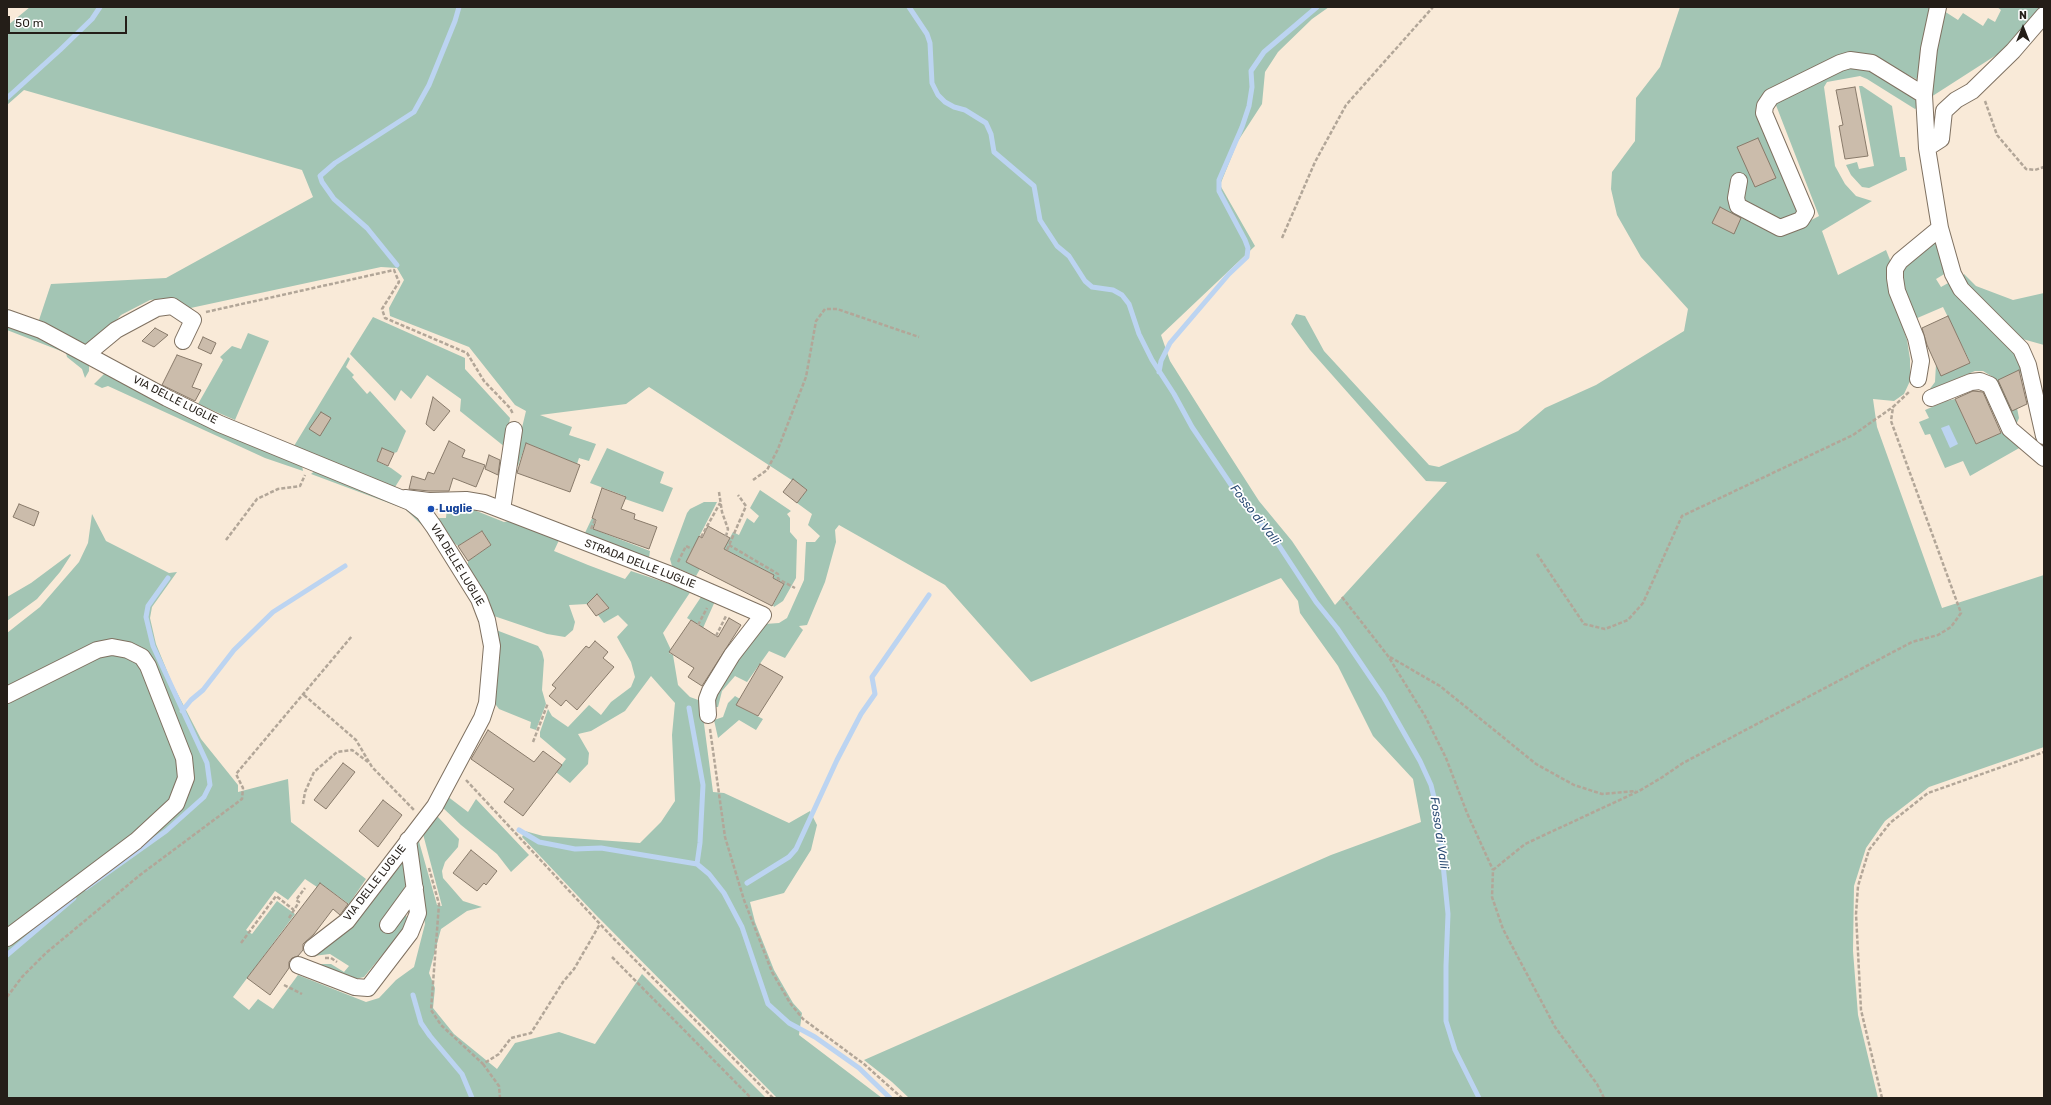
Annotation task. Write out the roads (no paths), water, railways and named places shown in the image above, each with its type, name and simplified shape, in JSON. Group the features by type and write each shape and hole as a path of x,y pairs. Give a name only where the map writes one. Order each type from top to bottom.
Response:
{"street":[{"path":"1938,7 1930,49 1924,95 1927,148 1940,228 1953,274 1961,289 2021,349 2028,365 2044,436"},
{"path":"1927,148 1941,139 1944,111 1956,100 1972,91 2013,51 2044,15"},
{"path":"1739,181 1736,198 1738,206 1780,228 1801,220 1806,212 1764,113 1765,106 1771,98 1840,63 1850,60 1862,60 1872,63 1924,95"},
{"path":"1918,379 1921,361 1916,338 1897,291 1895,269 1900,261 1940,228"},
{"path":"87,354 116,330 157,308 172,306 193,320 183,341"},
{"name":"VIA DELLE LUGLIE","path":"7,318 42,330 183,406 311,462 402,497 419,509 434,527 479,599 487,620 492,646 487,703 482,718 435,806 424,821 347,921 312,948"},
{"path":"1931,398 1971,382 1980,381 1990,385 2010,430 2044,458"},
{"path":"502,510 514,430"},
{"name":"STRADA DELLE LUGLIE","path":"402,497 429,501 466,500 502,510 671,575 763,615 732,655 710,691 707,699 708,715"},
{"path":"7,695 97,650 112,647 128,650 142,657 148,666 184,758 186,778 176,804 136,841 7,938"},
{"path":"298,965 355,987 368,988 410,933 418,913 408,840"},
{"path":"388,925 414,888"}],"water":[{"path":"1949,425 1958,444 1950,448 1941,428"}],"waterway":[{"path":"7,98 92,19 100,7"},
{"path":"397,265 367,228 334,199 322,182 320,176 335,163 414,112 429,85 455,21 459,7"},
{"name":"Fosso di Valli","path":"909,7 927,34 930,43 932,83 938,95 945,102 954,107 965,110 986,123 991,134 994,152 1034,186 1040,220 1057,246 1069,256 1085,281 1092,287 1113,290 1122,295 1129,304 1139,334 1152,360 1174,394 1192,427 1244,504 1276,541 1316,602 1337,628 1383,696 1420,761 1431,785 1438,814 1448,914 1446,1021 1455,1050 1479,1098"},
{"path":"1159,372 1161,361 1170,343 1229,274 1247,257 1248,248 1219,191 1219,180 1242,127 1249,106 1252,87 1251,71 1264,52 1317,7"},
{"path":"182,711 191,700 203,690 234,650 273,612 345,566"},
{"path":"86,888 166,831 204,797 210,785 207,763 153,646 146,617 148,606 168,578"},
{"path":"747,883 789,857 796,849 837,760 861,714 875,694 872,677 929,595"},
{"path":"689,708 703,785 700,843 697,864 709,874 724,893 742,927 768,1004 789,1023 815,1037 859,1068 890,1098"},
{"path":"519,830 539,842 575,849 601,848 697,864"},
{"path":"7,955 74,898"},
{"path":"413,995 421,1023 462,1074 472,1098"}],"place":[{"name":"Luglie","path":"431,509"}]}
